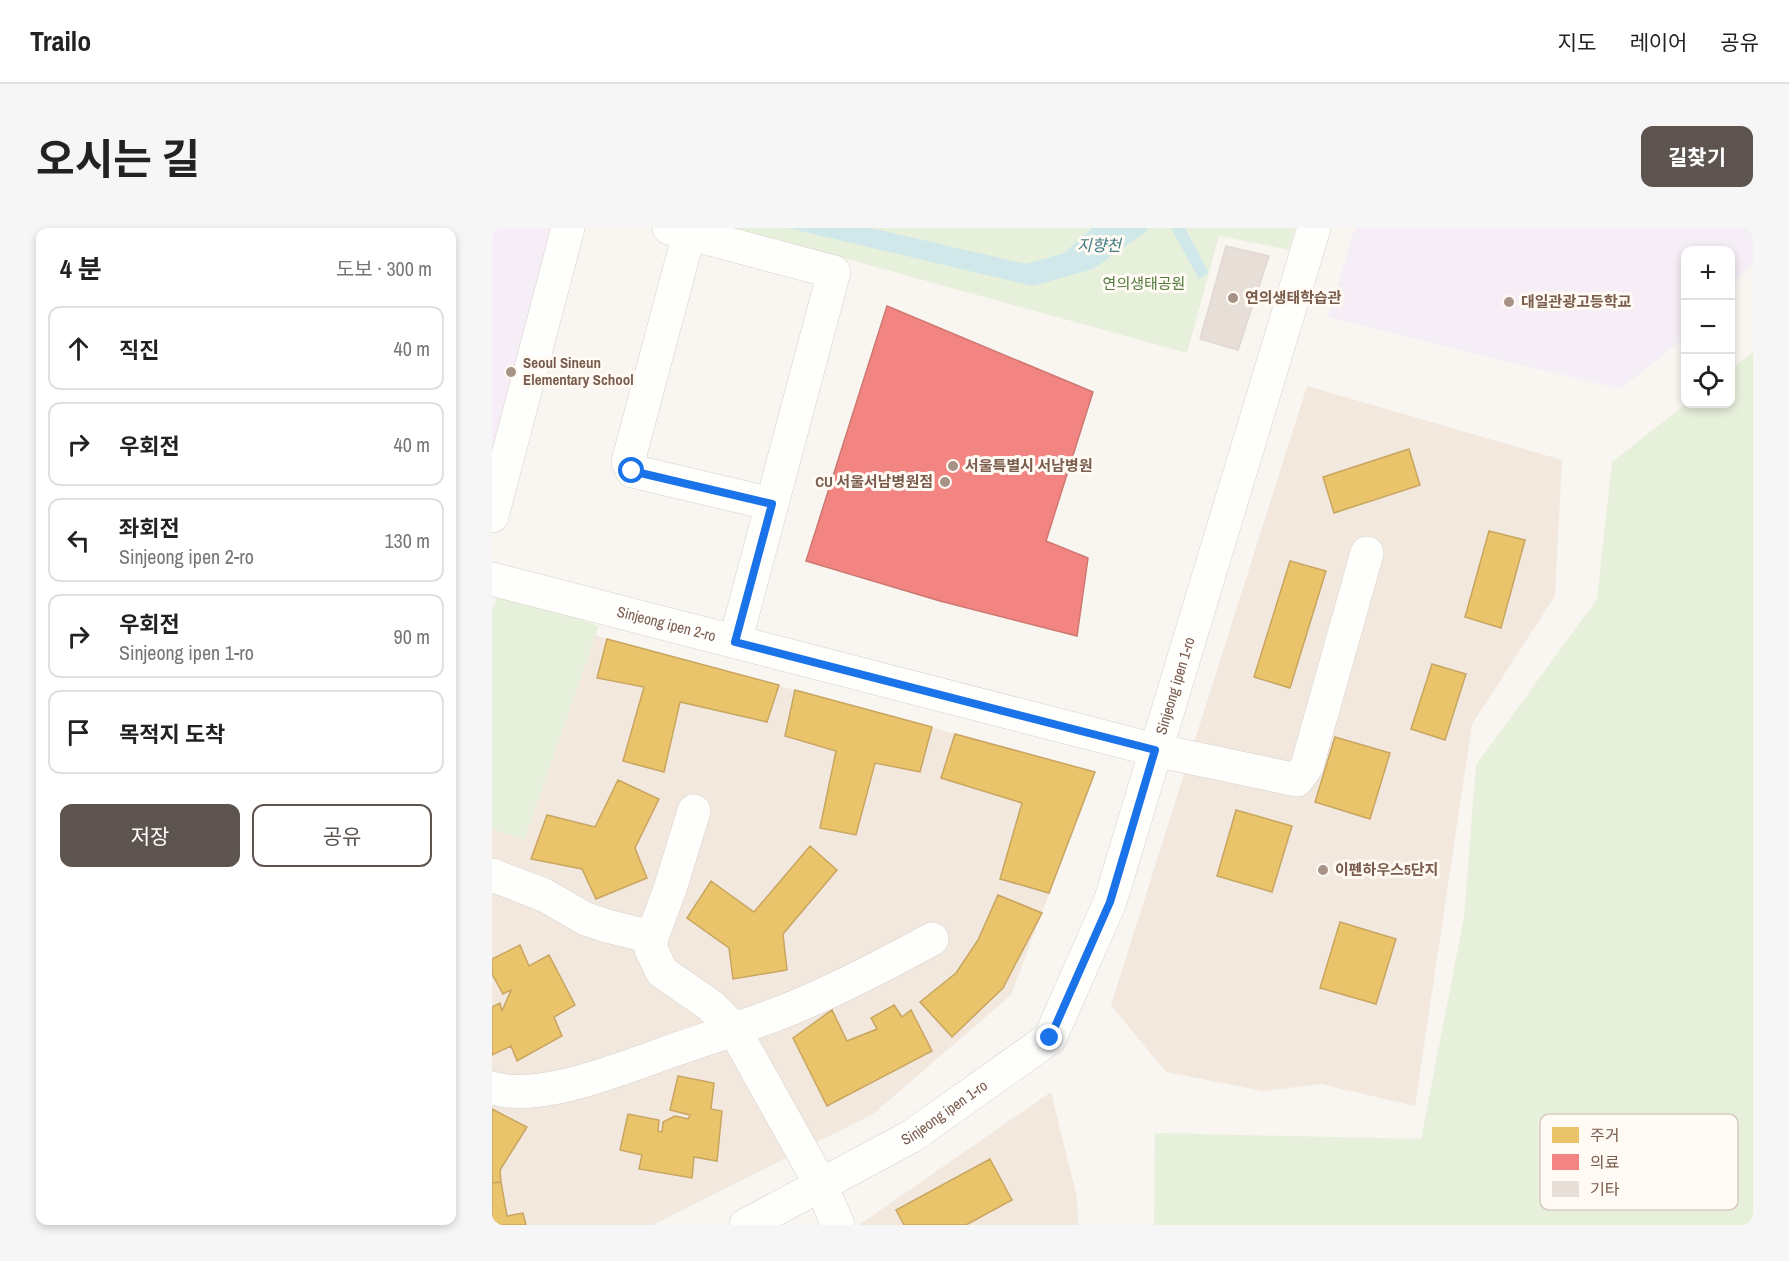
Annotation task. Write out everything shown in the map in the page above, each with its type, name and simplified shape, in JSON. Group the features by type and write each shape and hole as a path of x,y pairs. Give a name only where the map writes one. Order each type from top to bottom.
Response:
{"street":[{"path":"492,516 568,228"},
{"name":"Sinjeong ipen 1-ro","path":"746,1225 912,1136 1050,1038 1110,902 1314,228"},
{"path":"735,642 772,504 834,272 679,231 628,462 632,471 772,504"},
{"name":"Sinjeong ipen 2-ro","path":"492,579 1155,750 1297,780 1307,766 1367,553"},
{"path":"694,811 670,889 652,937 651,949 662,972 710,1005 734,1029 821,1185 838,1225"},
{"path":"492,875 544,895 586,919 652,937"},
{"path":"492,1088 501,1091 527,1092 590,1080 782,1012 876,970 932,939"}],"shaded area":[{"name":"Seoul Sineun Elementary School","path":"492,228 568,228 492,516"},
{"name":"대일관광고등학교","path":"1355,228 1753,228 1753,263 1735,283 1735,246 1681,246 1681,340 1620,389 1328,317"},
{"path":"1307,386 1562,460 1555,596 1472,724 1415,1106 1321,1084 1263,1091 1166,1072 1111,1005"},
{"path":"492,607 1095,772 1011,995 873,1114 653,1225 492,1225"},
{"path":"1051,1092 1077,1197 1078,1225 859,1225"}],"green space":[{"name":"연의생태공원","path":"735,228 1295,228 1289,250 1219,236 1187,353"},
{"path":"1753,352 1753,1225 1154,1225 1155,1133 1421,1139 1464,917 1476,765 1597,599 1612,462 1681,408 1735,408 1735,366"},
{"path":"499,591 599,626 524,840 492,829 492,610"}],"water":[{"name":"지향천","path":"788,228 871,228 1026,264 1064,253 1092,228 1148,228 1147,231 1093,269 1033,286"},
{"path":"1171,228 1185,228 1209,273 1199,279"}],"building: 주거":[{"path":"1409,449 1420,485 1334,513 1323,477"},
{"path":"1489,531 1525,540 1501,628 1465,617"},
{"path":"1290,561 1326,571 1290,688 1254,677"},
{"path":"607,639 779,685 767,722 680,702 664,772 623,761 644,687 597,678"},
{"path":"1432,664 1466,674 1445,740 1411,729"},
{"path":"795,690 932,727 920,772 875,763 856,835 820,828 836,751 785,736"},
{"path":"955,734 1095,772 1049,893 1000,879 1022,803 941,778"},
{"path":"1335,737 1390,753 1370,819 1315,802"},
{"path":"618,780 659,799 635,848 647,878 596,899 582,869 531,859 547,815 595,827"},
{"path":"1236,810 1292,826 1272,892 1217,876"},
{"path":"810,846 837,870 783,934 787,970 733,979 729,948 687,918 711,881 754,912"},
{"path":"998,895 1042,913 1003,988 952,1037 920,1002 956,973 978,940"},
{"path":"1340,922 1396,939 1376,1004 1320,988"},
{"path":"520,945 529,966 549,955 575,1005 554,1017 562,1036 517,1061 511,1046 492,1055 492,1007 500,1003 502,1011 511,990 503,994 492,974 492,959"},
{"path":"894,1005 902,1017 911,1010 932,1051 827,1106 793,1038 832,1010 847,1041 877,1029 871,1018"},
{"path":"678,1076 714,1083 711,1109 722,1111 717,1161 694,1157 692,1178 639,1169 642,1155 620,1150 628,1114 659,1120 658,1131 662,1132 663,1122 675,1116 688,1119 690,1115 670,1110"},
{"path":"492,1109 527,1127 500,1170 501,1182 492,1183"},
{"path":"990,1159 1012,1200 966,1225 904,1225 896,1210"},
{"path":"501,1182 507,1216 523,1213 526,1225 492,1225 492,1183"}],"building: 의료":[{"name":"서울특별시 서남병원","path":"887,306 1093,392 1046,541 1088,558 1077,636 940,601 806,561"}],"building: 기타":[{"name":"연의생태학습관","path":"1226,246 1269,256 1238,350 1200,339"}],"place":[{"name":"연의생태학습관","path":"1233,298"},
{"name":"대일관광고등학교","path":"1509,302"},
{"name":"Seoul Sineun Elementary School","path":"511,372"},
{"name":"서울특별시 서남병원","path":"953,466"},
{"name":"CU 서울서남병원점","path":"945,482"},
{"name":"이펜하우스5단지","path":"1323,870"}],"route":[{"path":"632,471 772,504 735,642 1155,750 1110,902 1050,1038"}]}
